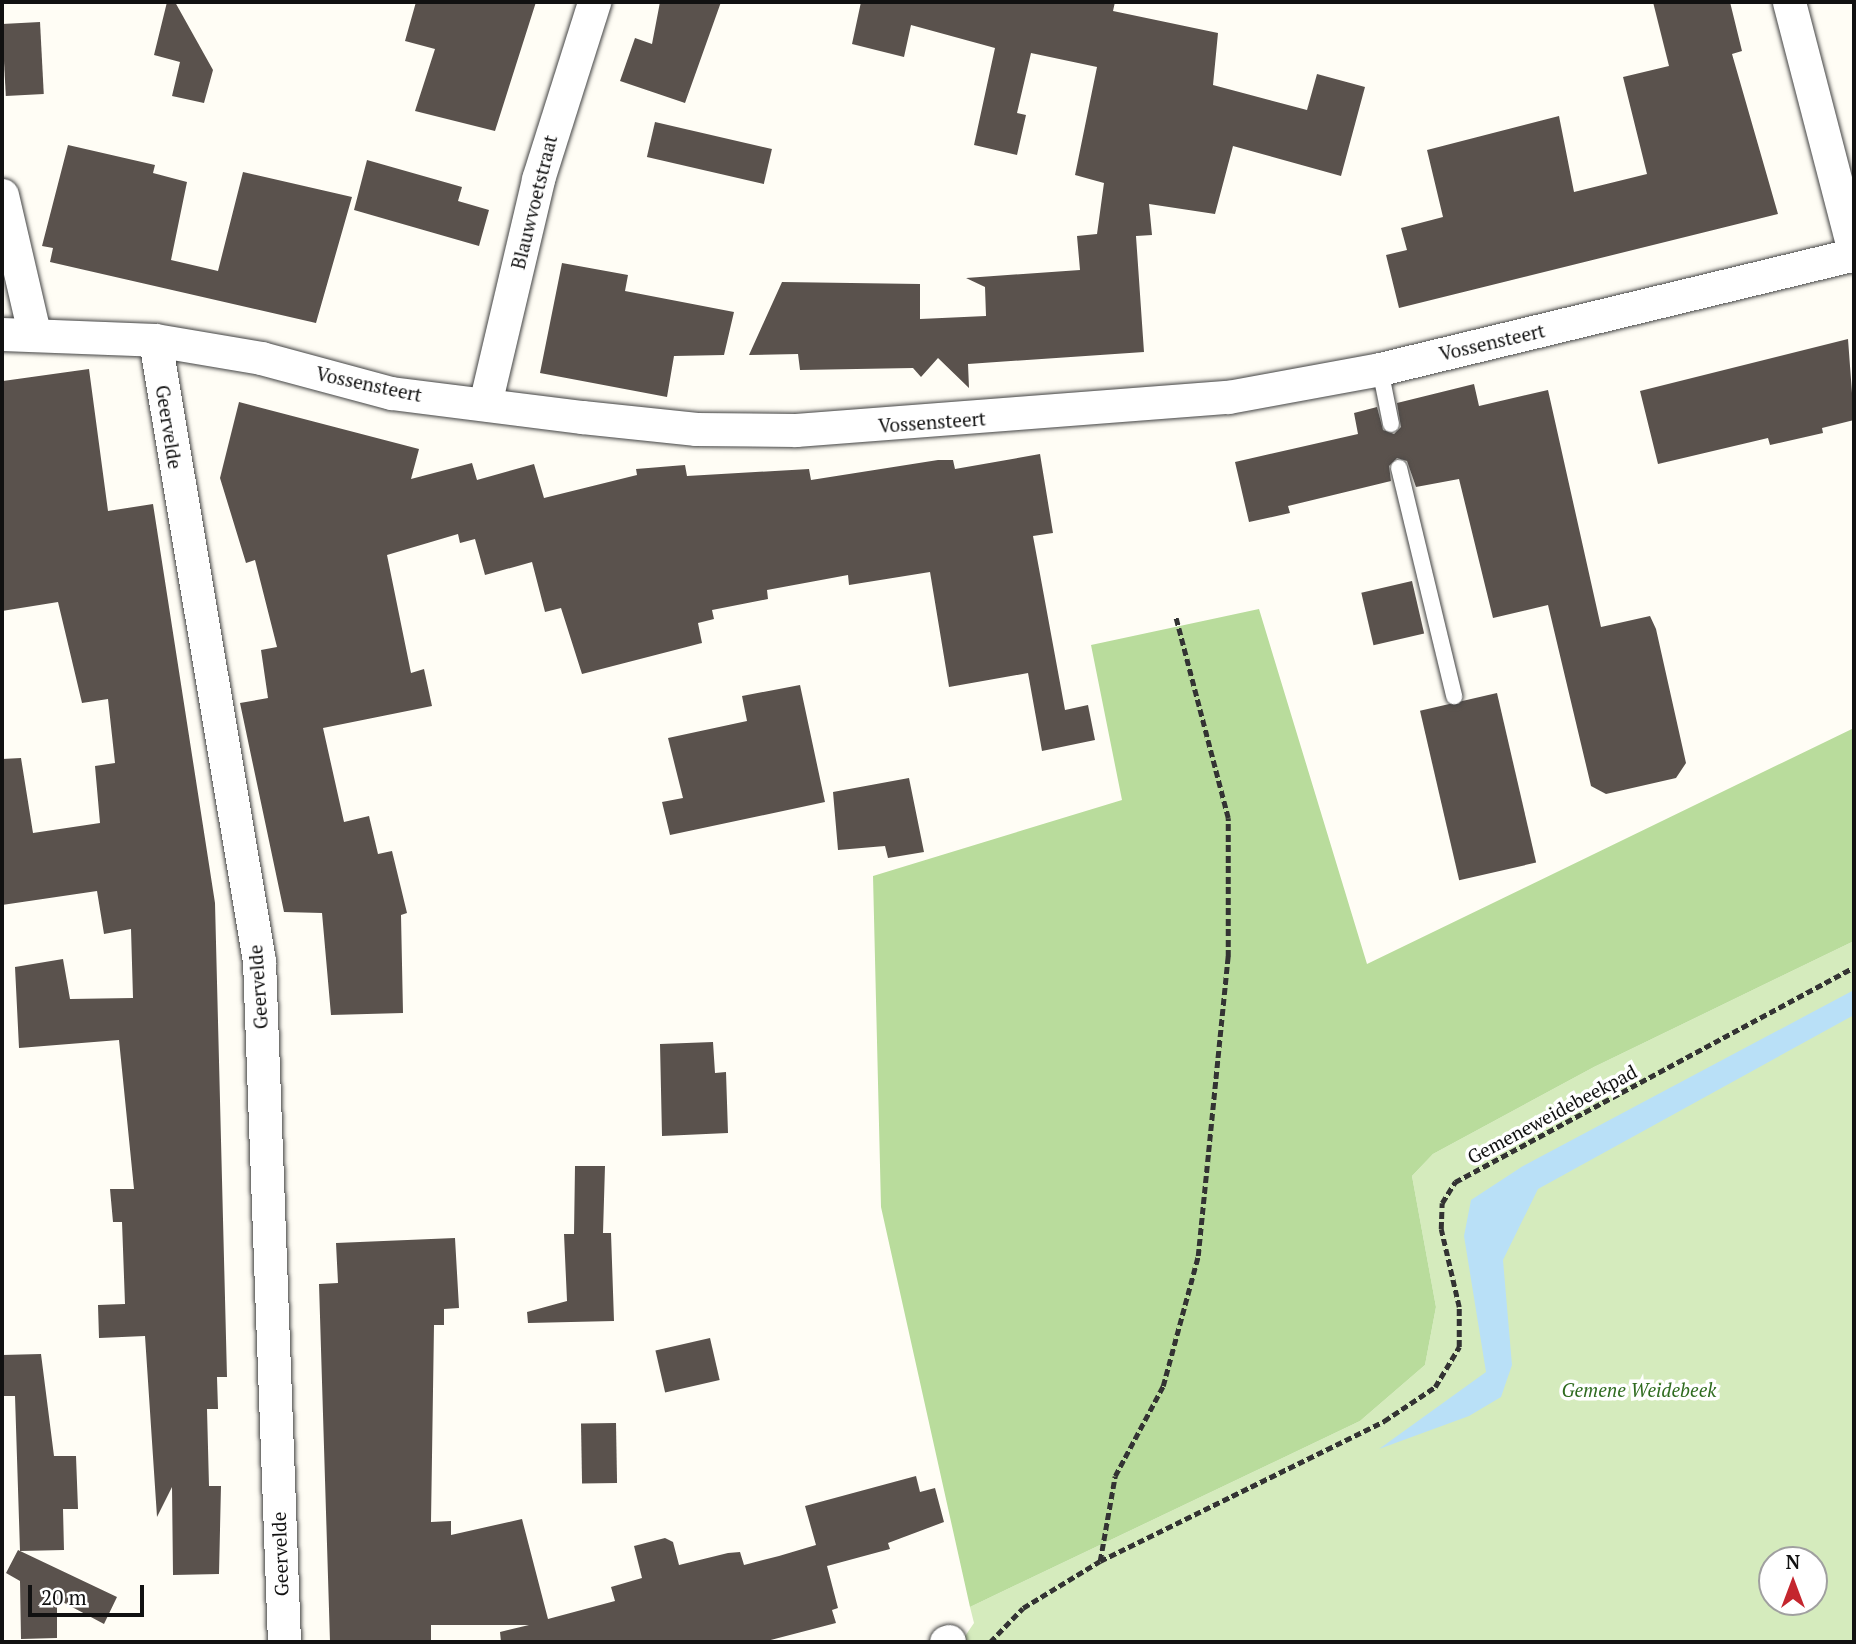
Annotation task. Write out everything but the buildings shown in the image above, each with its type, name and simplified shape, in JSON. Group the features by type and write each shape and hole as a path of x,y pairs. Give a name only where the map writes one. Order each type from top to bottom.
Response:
{"street":[{"name":"Blauwvoetstraat","path":"485,404 538,179 594,2"},
{"path":"1789,2 1854,253"},
{"path":"2,195 18,333"},
{"name":"Vossensteert","path":"18,333 155,340 261,358 391,393 696,429 796,430 1145,406 1380,369 1854,253"},
{"name":"Geervelde","path":"155,340 259,961 284,1642"}],"lane":[{"path":"1380,369 1391,424"},
{"path":"1399,468 1454,696"}],"path":[{"path":"1100,1561 1115,1476 1163,1386 1198,1256 1228,957 1228,818 1176,618"},
{"name":"Gemeneweidebeekpad","path":"990,1642 1023,1608 1100,1561 1384,1421 1435,1387 1459,1347 1458,1307 1441,1229 1442,1203 1455,1182 1854,967"}],"green space":[{"path":"1259,609 1367,964 1854,728 1854,941 1594,1067 1433,1154 1412,1176 1436,1307 1425,1365 1360,1421 970,1607 881,1207 873,876 1122,800 1091,645"},
{"name":"Gemene Weidebeek","path":"1854,941 1854,1642 961,1642 974,1623 970,1607 1360,1421 1425,1365 1436,1307 1412,1176 1433,1154 1594,1067"}],"water":[{"path":"1854,990 1854,1015 1538,1189 1503,1260 1512,1365 1501,1397 1469,1416 1379,1449 1486,1372 1464,1236 1471,1200 1523,1166"}]}
